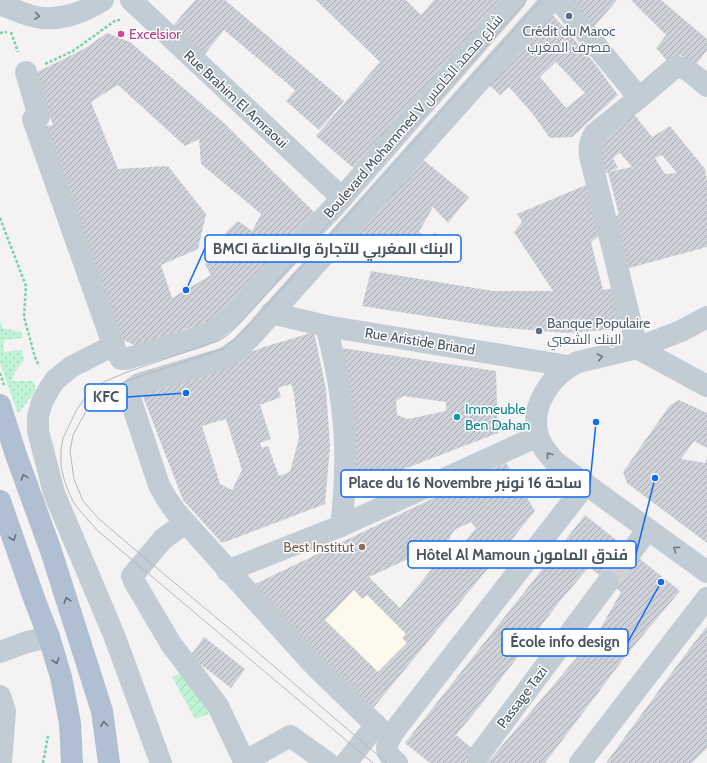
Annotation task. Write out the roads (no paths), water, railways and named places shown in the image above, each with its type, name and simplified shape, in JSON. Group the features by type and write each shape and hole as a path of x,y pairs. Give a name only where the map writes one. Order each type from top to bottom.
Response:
{"main road":[{"path":"0,405 16,456 51,551 102,711 109,763"},
{"path":"1,508 49,637 61,677 70,723 72,763"}],"street":[{"path":"0,4 33,17 59,18 82,11 103,0"},
{"name":"Rue Brahim El Amraoui","path":"131,0 342,198"},
{"name":"Boulevard Mohammed V شارع محمد الخامس","path":"26,72 40,117 33,119 117,355 126,359 199,337 213,331 231,316 342,198 515,0"},
{"name":"Boulevard Mohammed V شارع محمد الخامس","path":"185,523 166,498 160,485 131,401 131,390 139,384 225,358 241,347 552,0"},
{"path":"559,0 639,98"},
{"path":"707,86 683,68 674,68 595,133 590,140 589,147 637,348 707,386"},
{"name":"Rue Aristide Briand","path":"272,313 326,326 568,366"},
{"path":"707,317 681,331 637,348 578,362 568,366 548,387 540,403 536,420 538,436 547,453 555,462 707,572"},
{"path":"326,326 341,391 345,425 345,492 341,526"},
{"path":"114,345 71,367 55,380 42,402 38,416 38,431 54,493 114,635 161,763"},
{"path":"235,568 341,526 538,436"},
{"path":"346,763 387,731 586,484"},
{"path":"328,763 290,736 245,762 218,706 171,644 135,584 132,576 163,540 185,523 235,568 312,663 387,731 387,749 389,755 397,763"},
{"path":"631,552 648,529"},
{"name":"Passage Tazi","path":"479,755 608,582"},
{"path":"580,763 707,598"},
{"path":"0,652 27,642 49,637"},
{"path":"0,696 5,711 1,763"}],"tunnel":[{"path":"608,582 631,552"}],"tram line":[{"path":"373,763 98,531 74,503 69,493 61,466 63,438 76,411 84,399 92,390 104,382 127,372 218,341 228,335 527,0"},
{"path":"387,763 99,519 83,501 74,479 70,451 73,435 86,411 103,392 129,380 223,349 245,330 541,0"}],"place":[{"name":"Crédit du Maroc مصرف المغرب","path":"569,16"},
{"name":"Excelsior","path":"121,34"},
{"name":"BMCI البنك المغربي للتجارة والصناعة","path":"186,290"},
{"name":"Banque Populaire البنك الشعبي","path":"539,331"},
{"name":"KFC","path":"186,393"},
{"name":"Immeuble Ben Dahan","path":"457,417"},
{"name":"Place du 16 Novembre ساحة 16 نونبر","path":"596,422"},
{"name":"Hôtel Al Mamoun فندق المامون","path":"655,478"},
{"name":"Best Institut","path":"362,547"},
{"name":"École info design","path":"661,582"}]}
